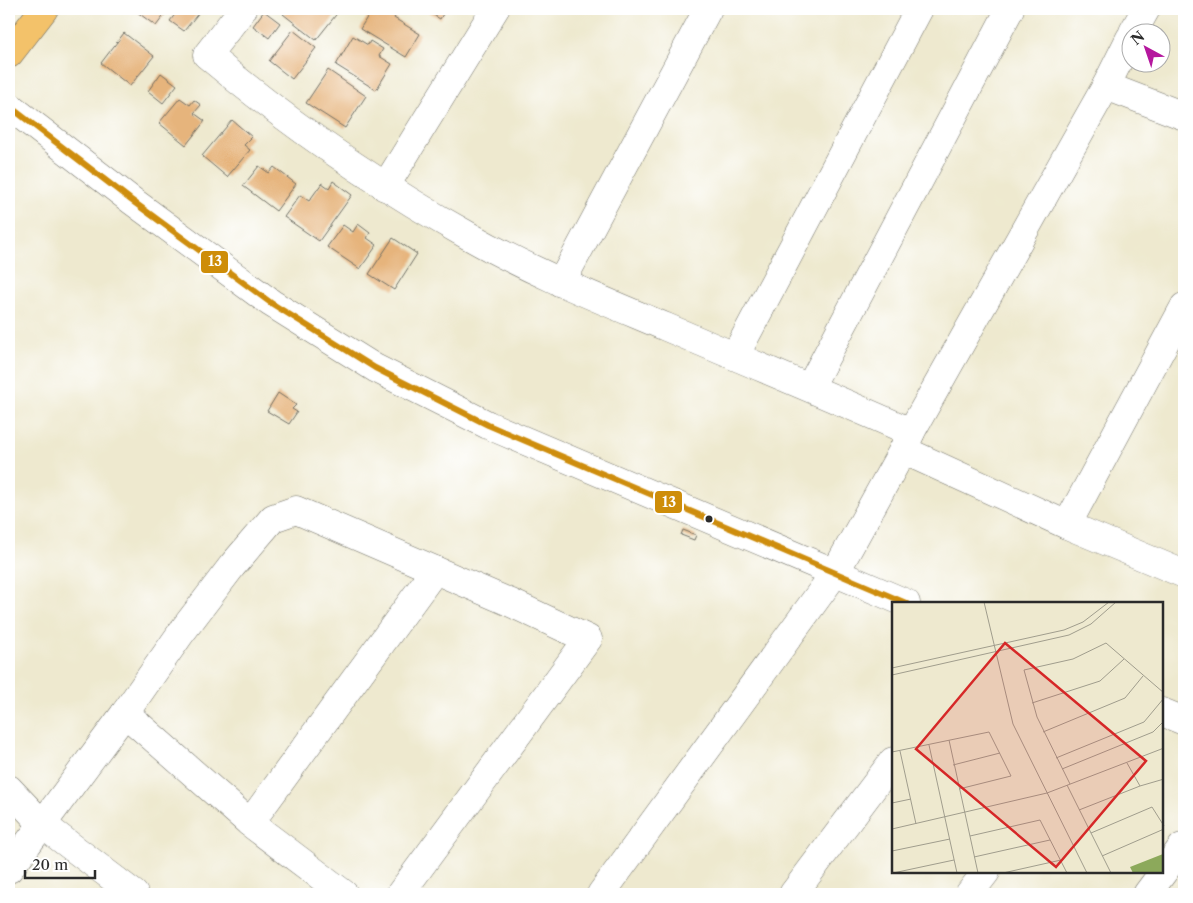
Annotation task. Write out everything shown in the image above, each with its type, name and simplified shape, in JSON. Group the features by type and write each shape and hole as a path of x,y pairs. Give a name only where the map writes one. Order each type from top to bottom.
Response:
{"main road":[{"path":"9,54 44,9"}],"street":[{"path":"243,9 207,55 304,132 385,187 470,237 561,283 810,387 907,441 1067,525 1184,574"},
{"path":"385,187 495,9"},
{"path":"561,283 708,9"},
{"path":"735,356 919,9"},
{"path":"810,387 1010,9"},
{"path":"1139,22 1146,9"},
{"path":"601,894 835,573 1120,58"},
{"path":"1106,86 1184,116"},
{"path":"9,106 131,200 270,303 374,368 488,425 904,602"},
{"path":"1067,525 1184,307"},
{"path":"9,869 232,566 273,518 296,510 509,602 588,639 400,894"},
{"path":"250,823 435,570"},
{"path":"1163,712 1184,721"},
{"path":"125,713 250,823 344,894"},
{"path":"793,894 892,762"},
{"path":"9,789 43,825 134,894"},
{"path":"1163,866 1176,845"},
{"path":"969,894 985,873"},
{"path":"1146,894 1159,873"}],"building":[{"path":"133,9 169,9 156,26"},
{"path":"179,9 198,9 200,11 184,31 170,21"},
{"path":"287,9 336,9 339,11 316,40 283,14"},
{"path":"372,9 400,9 394,18 420,34 406,57 360,29"},
{"path":"424,9 446,9 440,19"},
{"path":"264,11 280,23 269,38 253,26"},
{"path":"293,30 316,48 292,79 269,61"},
{"path":"124,33 154,56 130,86 101,63"},
{"path":"353,36 368,45 370,41 383,49 379,56 392,64 376,90 336,65"},
{"path":"328,70 366,96 345,128 306,103"},
{"path":"161,73 177,85 163,103 148,91"},
{"path":"180,98 190,105 194,100 201,105 194,113 205,121 186,145 159,123"},
{"path":"232,120 252,137 244,145 250,150 227,177 202,156"},
{"path":"259,166 269,173 274,167 296,184 276,211 243,186"},
{"path":"333,181 352,195 319,241 284,217 300,195 309,201 322,183 329,188"},
{"path":"358,224 370,233 367,238 377,245 360,269 327,247 343,225 353,232"},
{"path":"393,238 417,254 394,290 369,274"},
{"path":"278,393 296,405 292,409 297,412 289,424 267,411"},
{"path":"683,530 696,535 694,540 681,535"}],"transit line":[{"name":"13","path":"9,106 131,200 271,303 375,368 488,425 904,602"}]}
